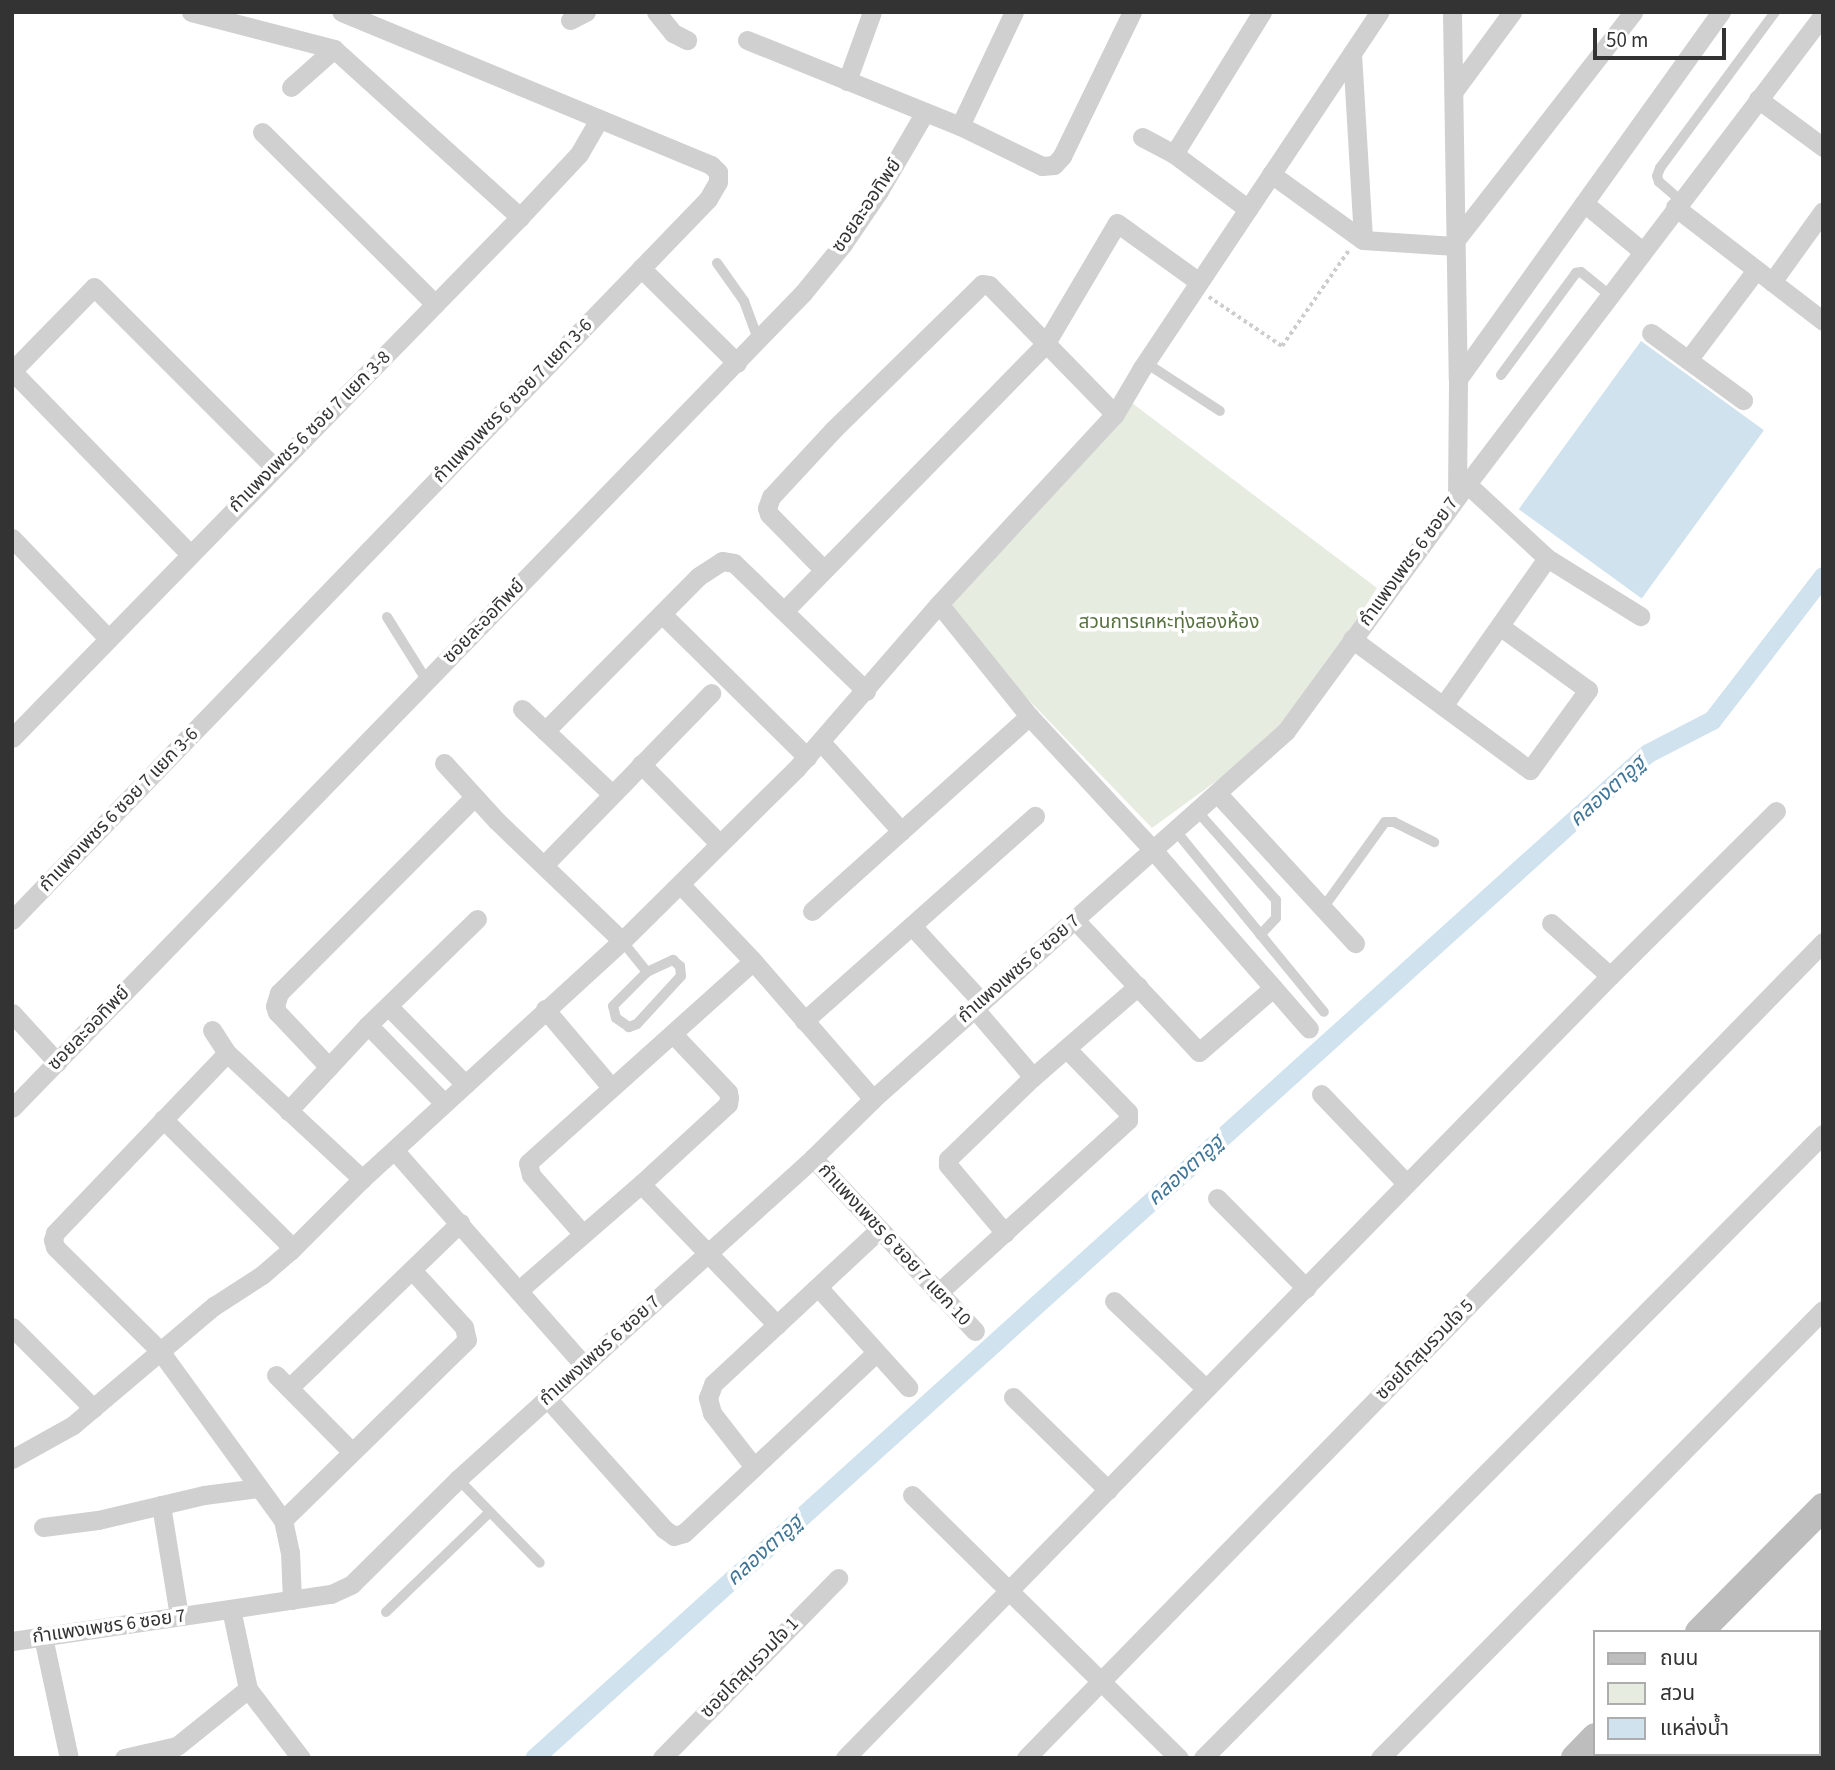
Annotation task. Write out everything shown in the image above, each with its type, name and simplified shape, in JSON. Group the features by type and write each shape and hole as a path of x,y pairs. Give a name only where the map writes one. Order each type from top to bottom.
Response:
{"street":[{"path":"191,12 334,49 520,217"},
{"name":"กำแพงเพชร 6 ซอย 7 แยก 3-6","path":"12,920 714,191 718,172 711,165 341,12"},
{"path":"656,12 673,33 687,40"},
{"path":"847,81 872,12"},
{"path":"960,126 1014,12"},
{"path":"747,40 960,126 1042,166 1054,165 1062,156 1132,12"},
{"path":"1174,154 1262,12"},
{"path":"12,1458 74,1425 160,1351 293,1248 362,1179 622,941 807,757 939,604 1115,414 1379,12"},
{"path":"1452,12 1462,490 1547,558 1640,616"},
{"path":"1454,92 1513,12"},
{"path":"1455,243 1633,12"},
{"path":"1458,379 1721,12"},
{"name":"กำแพงเพชร 6 ซอย 7","path":"12,1641 331,1594 352,1584 458,1479 813,1158 873,1099 1286,731 1462,490 1823,15"},
{"path":"291,88 334,49"},
{"path":"1352,52 1361,238"},
{"path":"1758,99 1823,147"},
{"name":"ซอยละออทิพย์","path":"12,1108 803,293 843,244 879,191 925,112"},
{"name":"กำแพงเพชร 6 ซอย 7 แยก 3-8","path":"12,737 579,155 599,120"},
{"path":"262,132 435,304"},
{"path":"1142,138 1174,154 1248,209"},
{"path":"1271,174 1361,238 1455,243"},
{"path":"1584,202 1642,251"},
{"path":"1678,204 1756,270 1823,321"},
{"path":"1772,282 1823,211"},
{"path":"784,611 1046,343 1117,223 1198,285"},
{"path":"641,268 737,363"},
{"path":"1688,360 1756,270"},
{"path":"823,569 769,514 767,508 779,487 834,429 982,284 989,285 1115,414"},
{"path":"190,554 12,371 94,287 275,468"},
{"path":"1651,333 1743,400"},
{"path":"12,538 108,638"},
{"path":"1443,706 1547,558"},
{"path":"545,731 699,576 712,566 728,560 866,691"},
{"path":"939,604 1029,716 1153,850 1309,1029"},
{"path":"662,614 807,757"},
{"path":"1352,639 1525,768 1534,769 1588,690 1501,627"},
{"path":"544,865 711,693"},
{"path":"522,709 612,794"},
{"path":"813,911 1029,716"},
{"path":"821,742 901,831"},
{"path":"444,763 474,796 622,941"},
{"path":"641,764 720,844"},
{"path":"1217,793 1355,943"},
{"path":"329,1067 277,1012 275,1006 279,993 474,796"},
{"path":"845,1758 1610,976 1776,811"},
{"path":"804,1021 1035,816"},
{"path":"680,884 753,961 873,1099"},
{"path":"288,1111 368,1025 477,919"},
{"path":"1076,920 1199,1052 1273,988"},
{"path":"1551,923 1610,976"},
{"path":"912,926 978,1004 1034,1077"},
{"name":"ซอยโกสุมรวมใจ 5","path":"1026,1758 1823,942"},
{"path":"582,1233 531,1175 528,1163 753,961"},
{"path":"1005,1233 948,1166 948,1159 1034,1077 1138,986"},
{"path":"388,1006 465,1084"},
{"path":"545,1009 611,1087"},
{"path":"12,1013 58,1062"},
{"path":"368,1025 444,1103"},
{"path":"212,1030 228,1053 362,1179"},
{"path":"519,1290 728,1104 728,1092 673,1034"},
{"path":"938,1293 1085,1162 1129,1116 1067,1049"},
{"path":"228,1053 55,1233 53,1240 55,1247 160,1351 283,1521 290,1552 292,1600"},
{"path":"1321,1094 1407,1184"},
{"path":"163,1119 293,1248"},
{"path":"1203,1758 1823,1133"},
{"path":"395,1151 583,1364"},
{"name":"กำแพงเพชร 6 ซอย 7 แยก 10","path":"813,1158 975,1331"},
{"path":"641,1184 777,1325"},
{"path":"1217,1198 1306,1288"},
{"path":"352,1452 282,1382 412,1270 460,1223"},
{"path":"754,1467 712,1413 708,1398 713,1384 879,1230"},
{"path":"283,1521 467,1340 464,1327 412,1270"},
{"path":"818,1287 908,1387"},
{"path":"1114,1301 1206,1389"},
{"path":"1380,1758 1823,1310"},
{"path":"12,1327 93,1408"},
{"path":"547,1398 664,1529 674,1535 684,1533 876,1353"},
{"path":"1013,1397 1108,1490"},
{"path":"43,1527 258,1488"},
{"path":"912,1495 1179,1758"},
{"path":"161,1505 179,1616"},
{"path":"1701,1630 1823,1507"},
{"name":"ซอยโกสุมรวมใจ 1","path":"662,1758 838,1578"},
{"path":"231,1609 248,1689 301,1758"},
{"path":"43,1637 69,1758"},
{"path":"124,1758 177,1746 248,1689"},
{"path":"1575,1758 1594,1738"}],"lane":[{"path":"1678,204 1659,183 1657,176 1660,168 1774,12"},
{"path":"718,263 744,301 758,340"},
{"path":"1501,375 1576,272 1586,275 1609,295"},
{"path":"1146,363 1220,411"},
{"path":"387,617 427,681"},
{"path":"1197,811 1276,900 1276,918 1259,935"},
{"path":"1323,908 1385,822 1394,822 1434,842"},
{"path":"1175,830 1324,1012"},
{"path":"622,941 647,972"},
{"path":"673,960 680,966 681,976 637,1024 629,1027 616,1018 613,1006 647,972 673,960"},
{"path":"458,1479 540,1563"},
{"path":"386,1612 490,1512"}],"path":[{"path":"1198,285 1282,346 1361,238"}],"green space":[{"name":"สวนการเคหะทุ่งสองห้อง","path":"1128,400 1377,588 1285,731 1152,828 945,613"}],"water":[{"path":"1641,341 1764,430 1642,599 1519,509"}],"waterway":[{"name":"คลองตาอูฐ","path":"534,1758 1648,753 1712,720 1823,576"}]}
